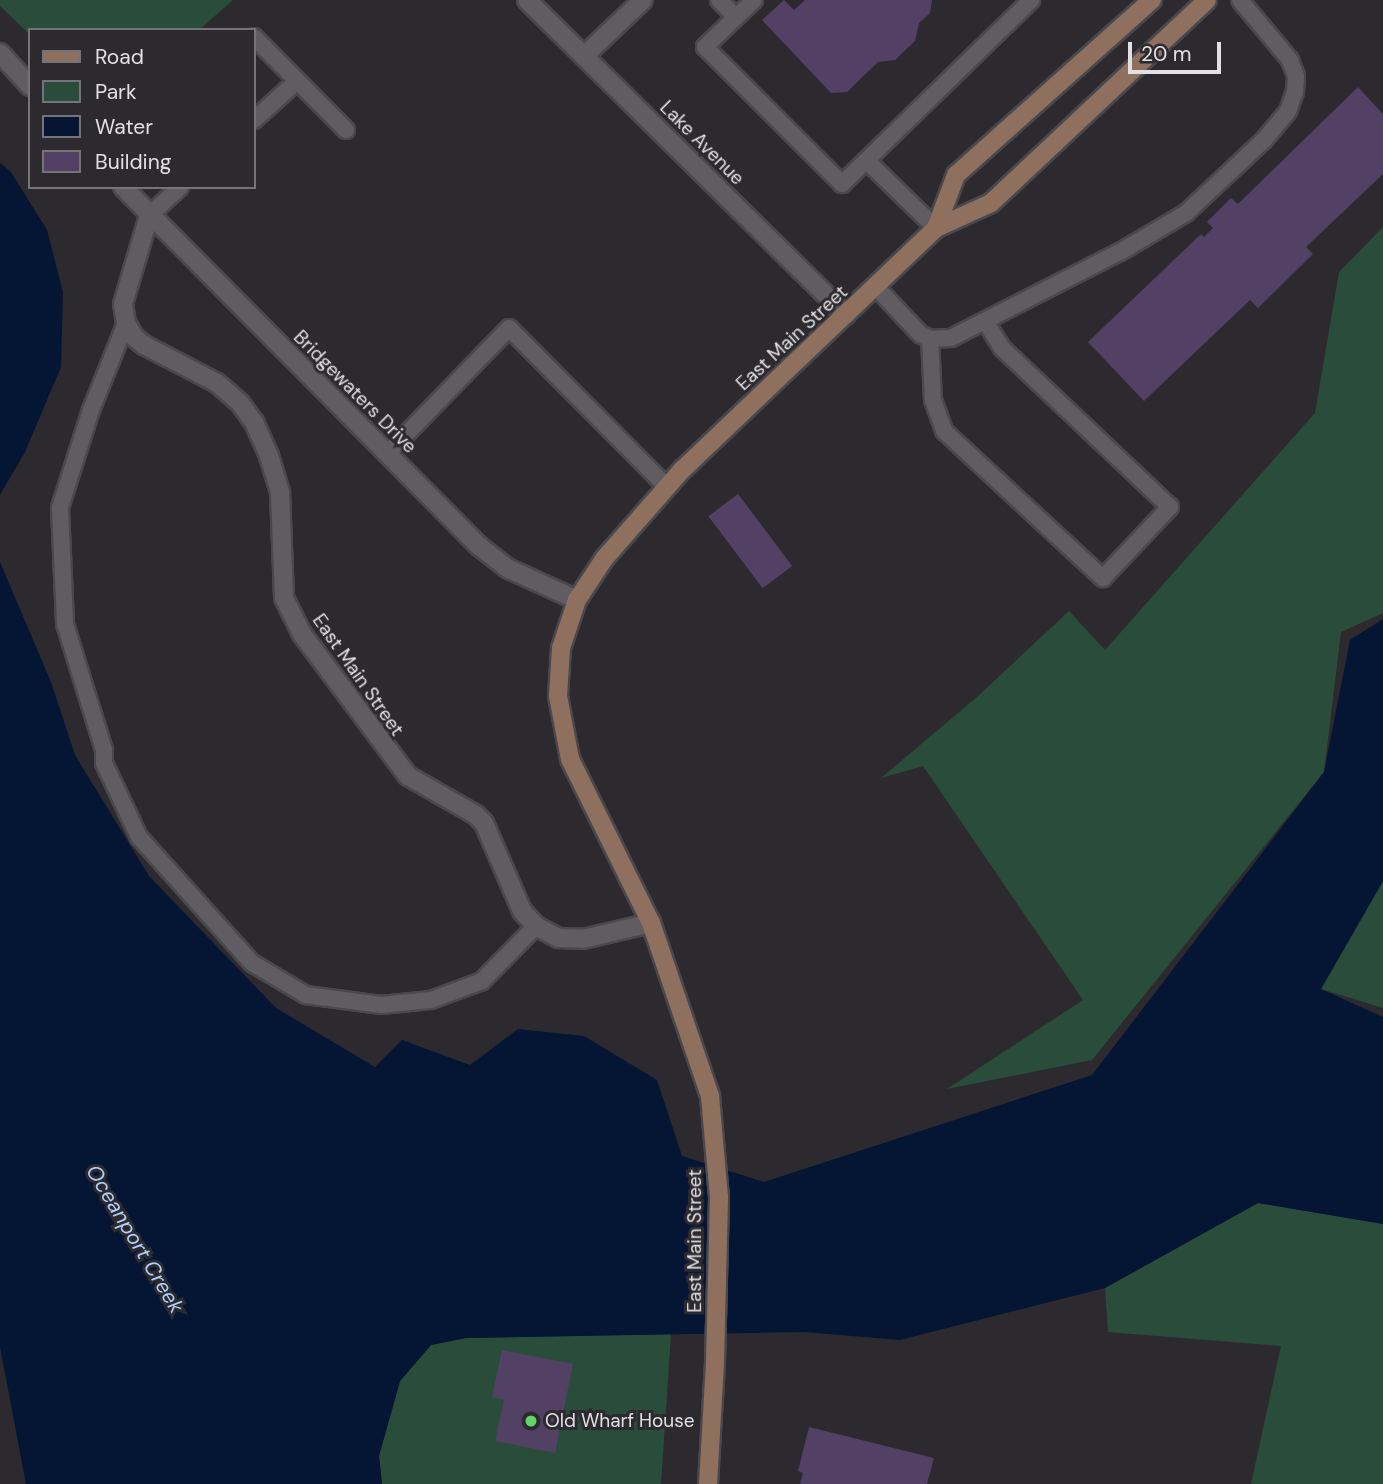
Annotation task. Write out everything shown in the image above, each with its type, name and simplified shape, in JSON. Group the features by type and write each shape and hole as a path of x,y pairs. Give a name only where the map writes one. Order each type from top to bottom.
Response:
{"main road":[{"name":"East Main Street","path":"936,228 956,175 1152,0"},
{"name":"East Main Street","path":"708,1484 719,1197 710,1096 651,923 570,758 558,696 561,648 577,600 604,559 667,487 877,288 936,228 991,203 1207,0"}],"street":[{"name":"Lake Avenue","path":"527,0 846,315"},
{"path":"584,56 643,0"},
{"path":"0,53 28,84"},
{"name":"Bridgewaters Drive","path":"125,189 478,546 506,568 577,600"},
{"path":"126,323 123,304 149,216"},
{"name":"East Main Street","path":"126,323 134,337 144,345 217,383 240,403 254,422 270,456 280,492 284,598 288,611 302,634 408,776 476,815 484,823 522,911 536,926"},
{"path":"536,926 559,938 583,939 651,923"}],"lane":[{"path":"719,0 736,17"},
{"path":"754,0 705,47 842,184 1031,0"},
{"path":"877,288 920,334 930,339 951,338 986,322 1186,214 1264,140 1288,111 1296,84 1290,60 1240,0"},
{"path":"256,39 346,130"},
{"path":"256,118 297,81"},
{"path":"867,161 936,228"},
{"path":"149,216 178,189"},
{"path":"930,339 933,400 944,431 1103,578 1170,508 1002,348 986,322"},
{"path":"126,323 91,410 60,508 65,624 104,750 104,763 139,837 252,963 306,995 381,1005 431,1000 482,981 536,926"},
{"path":"387,454 509,328 667,487"}],"green space":[{"path":"0,0 233,0 201,28 28,28 28,33 0,6"},
{"path":"1383,227 1383,613 1341,632 1324,772 1092,1060 947,1089 1083,1000 923,766 881,778 977,697 1069,611 1105,650 1315,413 1339,272"},
{"path":"1383,881 1383,1008 1321,989"},
{"path":"1258,1203 1383,1224 1383,1484 1251,1484 1281,1346 1108,1332 1105,1288"},
{"path":"671,1334 661,1484 382,1484 379,1456 400,1381 431,1345 466,1338"}],"water":[{"path":"0,163 11,172 47,230 63,292 61,367 25,452 0,495"},
{"name":"Oceanport Creek","path":"0,562 51,682 75,755 149,876 276,1008 375,1067 402,1040 470,1065 518,1029 584,1036 657,1080 682,1156 764,1182 1092,1075 1324,772 1350,640 1383,619 1383,881 1321,989 1383,1017 1383,1224 1258,1203 1105,1288 900,1340 804,1332 466,1338 431,1345 400,1381 379,1456 382,1484 26,1484 0,1347"}],"building":[{"path":"784,0 794,10 805,0 932,0 930,13 919,23 915,41 895,60 878,62 847,92 831,93 762,20"},
{"path":"1358,87 1383,114 1383,174 1306,247 1313,254 1258,308 1250,300 1144,401 1088,342 1201,234 1204,237 1213,228 1207,222 1231,198 1238,204"},
{"path":"738,494 792,566 763,588 708,516"},
{"name":"Old Wharf House","path":"502,1350 573,1364 555,1453 495,1441 504,1400 492,1397"},
{"path":"809,1427 934,1458 927,1484 800,1484 803,1473 798,1471"}],"place":[{"name":"Old Wharf House","path":"531,1421"}]}
